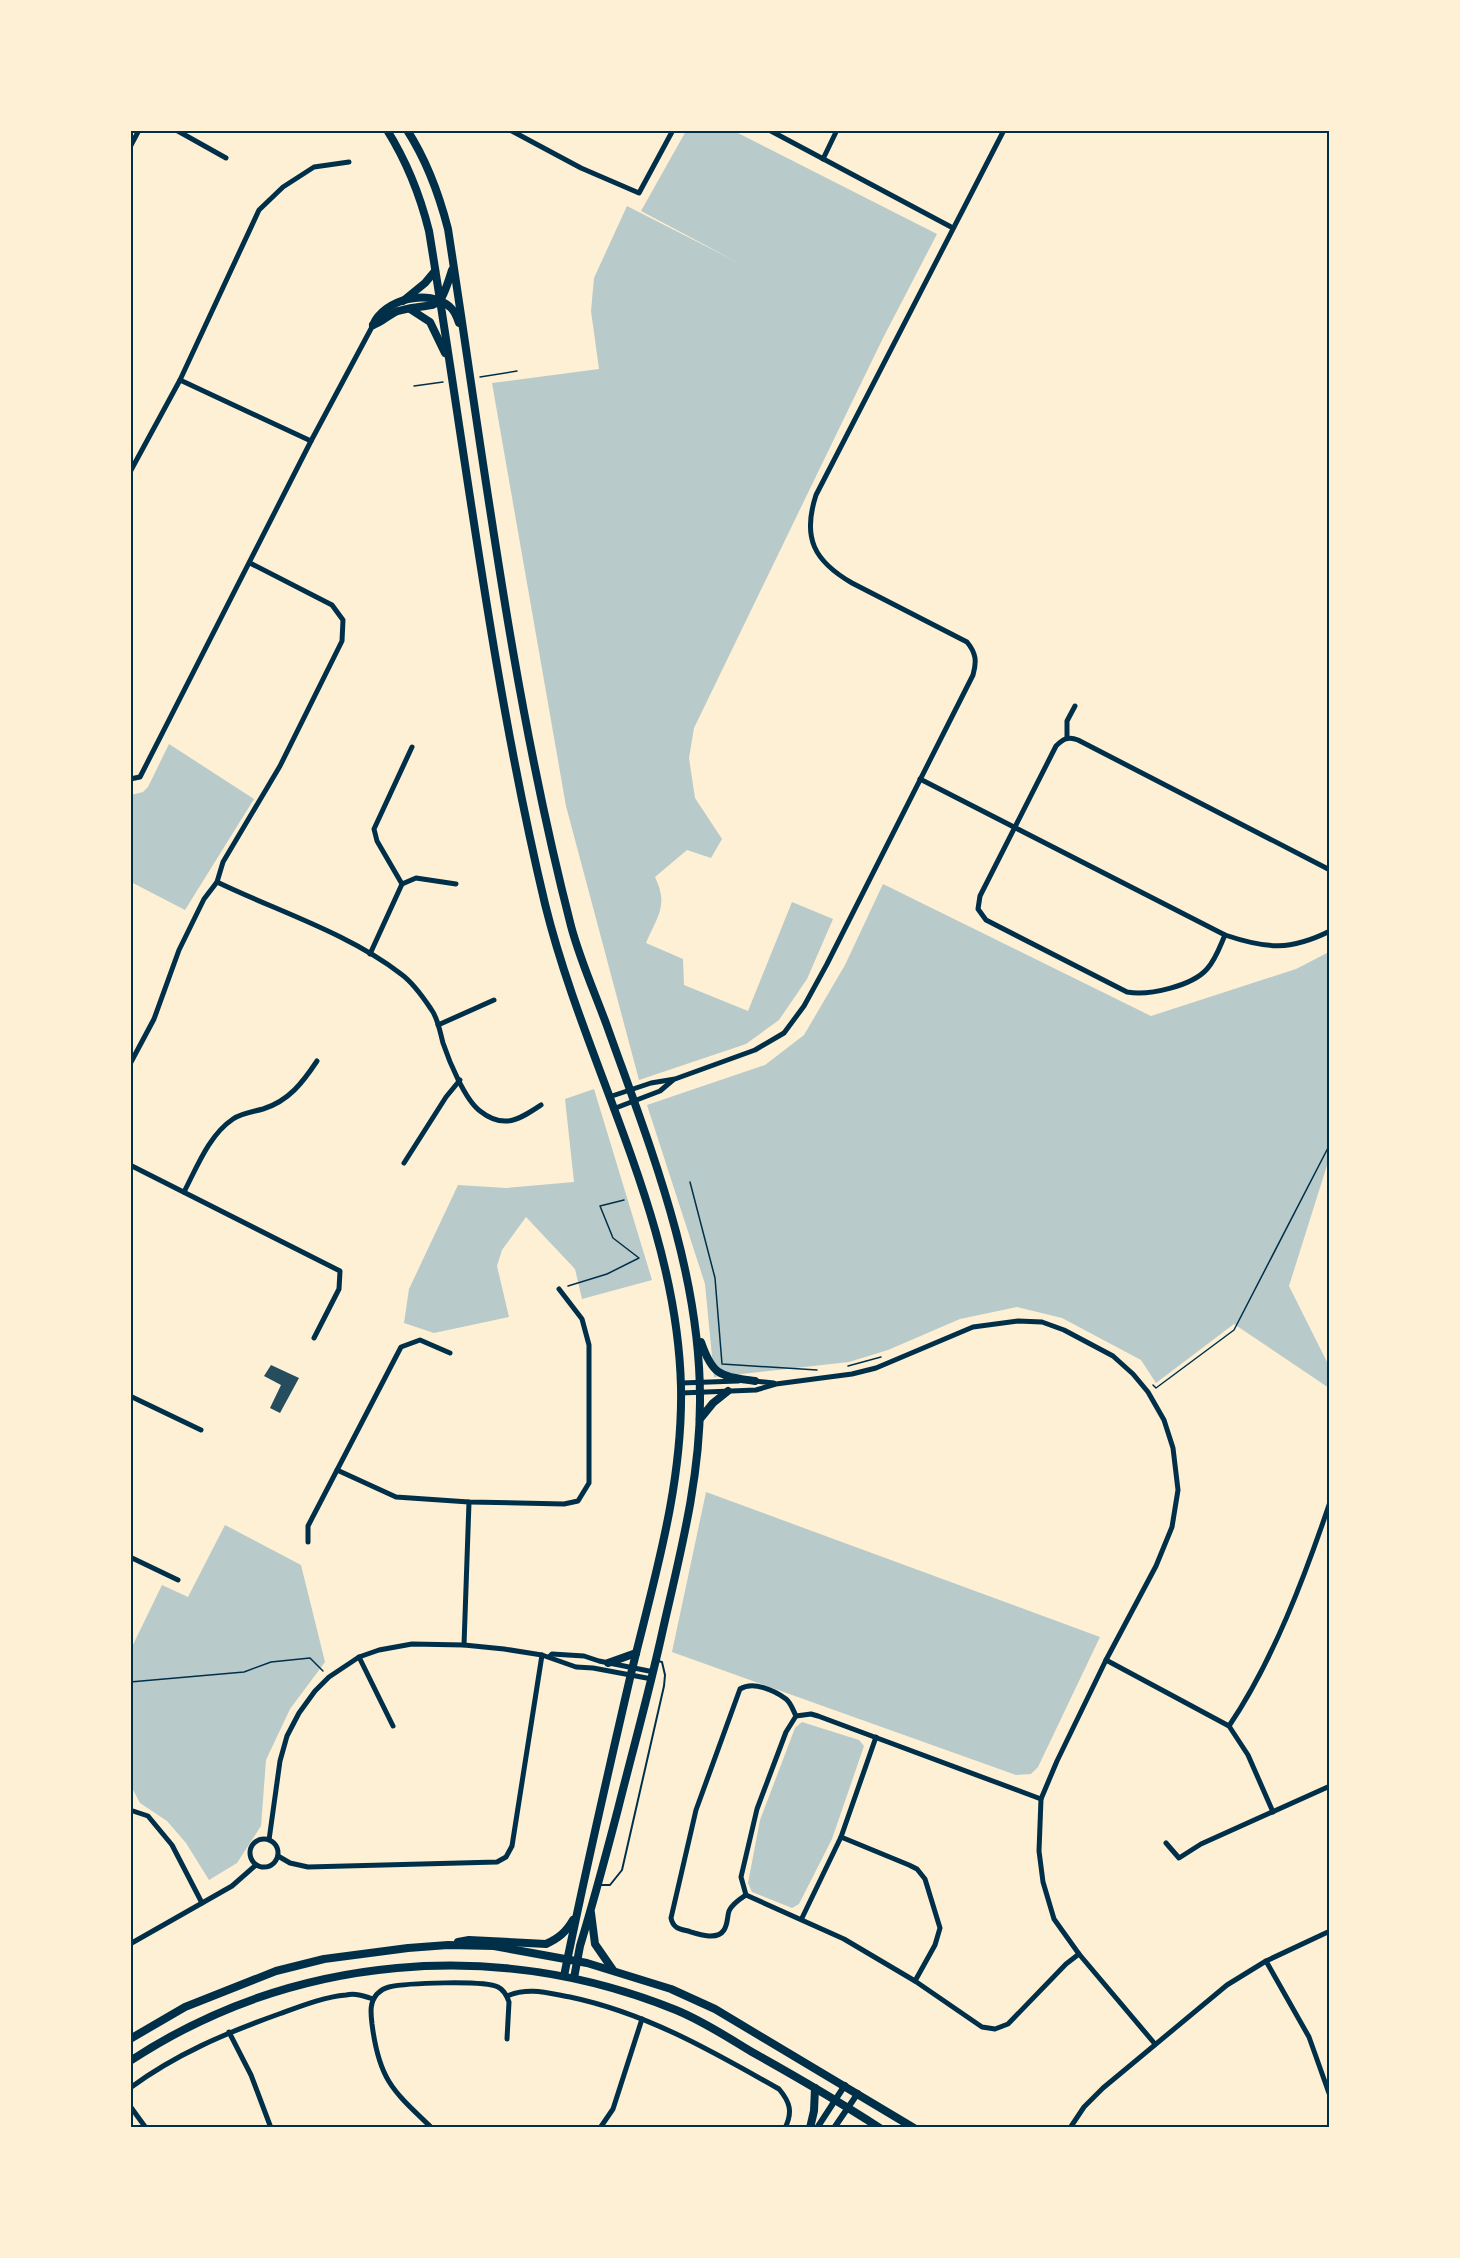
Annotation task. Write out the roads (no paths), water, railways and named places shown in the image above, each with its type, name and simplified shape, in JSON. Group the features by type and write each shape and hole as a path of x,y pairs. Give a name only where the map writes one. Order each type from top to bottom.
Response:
{"main road":[{"path":"387,130 413,178 424,211 450,362 503,707 535,859 560,957 644,1193 666,1268 678,1334 681,1383 680,1445 669,1523 636,1653 564,1976"},
{"path":"407,130 425,162 438,194 448,229 521,701 554,859 578,950 630,1091 664,1194 683,1258 697,1332 700,1392 699,1446 687,1524 653,1675 574,1978"},
{"path":"374,325 382,322 394,312 433,306 440,302 454,266"},
{"path":"402,302 425,283 435,271"},
{"path":"374,325 383,312 402,302 414,298 430,297 452,309 464,335"},
{"path":"410,309 433,326 450,362"},
{"path":"697,1332 710,1364 717,1371 726,1377 755,1381"},
{"path":"700,1419 713,1403 728,1391"},
{"path":"608,1663 636,1653"},
{"path":"130,2039 195,2003 276,1971 324,1959 448,1945 469,1940 546,1944 558,1939 566,1931 578,1910"},
{"path":"591,1912 595,1944 613,1970"},
{"path":"448,1945 494,1946 567,1958 671,1989 715,2009 914,2127"},
{"path":"130,2061 187,2028 282,1989 402,1967 443,1964 514,1967 574,1978 623,1991 678,2011 836,2099 880,2127"},
{"path":"810,2127 814,2111 815,2088"}],"street":[{"path":"130,147 139,130"},
{"path":"176,130 226,158"},
{"path":"510,130 581,168 639,193 673,130"},
{"path":"769,130 953,228"},
{"path":"823,159 837,130"},
{"path":"609,1097 651,1083 675,1079 755,1050 784,1033 804,1006 827,964 973,675 976,663 974,651 967,642 834,573 814,549 810,534 810,514 816,495 1004,130"},
{"path":"130,472 180,380 259,210 284,187 314,167 349,162"},
{"path":"130,779 140,777 311,441 374,325"},
{"path":"180,380 311,441"},
{"path":"130,1064 154,1018 179,950 204,899 217,882 223,862 280,766 342,641 343,620 332,605 250,563"},
{"path":"1067,738 1067,720 1075,706"},
{"path":"1225,935 1208,968 1192,980 1148,994 1127,992 986,920 978,909 980,896 1056,746 1067,738 1078,740 1329,870"},
{"path":"402,884 377,841 374,829 412,747"},
{"path":"920,779 1225,935 1243,941 1283,946 1309,942 1329,931"},
{"path":"370,954 402,884 416,878 456,884"},
{"path":"217,882 317,926 370,954 403,975 433,1011 445,1047 470,1102 480,1112 497,1120 516,1121 541,1105"},
{"path":"438,1025 494,1000"},
{"path":"184,1192 204,1154 224,1126 240,1115 264,1109 290,1095 302,1083 317,1061"},
{"path":"613,1109 660,1091 675,1079"},
{"path":"404,1163 446,1097 460,1080"},
{"path":"130,1165 340,1271 339,1289 314,1338"},
{"path":"337,1470 396,1497 469,1502 564,1504 579,1501 589,1483 590,1345 582,1319 559,1289"},
{"path":"681,1393 756,1390 776,1384 840,1376 876,1368 948,1336 996,1322 1042,1322 1064,1330 1113,1356 1148,1392 1164,1420 1173,1448 1178,1490 1172,1527 1156,1566 1106,1660 1041,1799 1039,1851 1043,1882 1054,1919 1079,1954 1155,2044"},
{"path":"308,1542 308,1526 401,1347 420,1340 450,1353"},
{"path":"681,1383 755,1381 776,1384"},
{"path":"130,1396 201,1430"},
{"path":"464,1645 469,1502"},
{"path":"1229,1726 1250,1696 1307,1569 1329,1502"},
{"path":"130,1557 178,1581"},
{"path":"269,1840 280,1761 287,1736 299,1713 315,1691 329,1677 359,1658 379,1650 412,1644 464,1645 550,1656 576,1667 632,1671 653,1675"},
{"path":"550,1656 552,1654 578,1655 632,1671"},
{"path":"278,1856 290,1863 308,1867 497,1862 506,1857 512,1846 543,1655"},
{"path":"359,1658 393,1726"},
{"path":"1106,1660 1229,1726 1248,1755 1273,1812"},
{"path":"746,1894 732,1905 722,1933 705,1936 680,1929 672,1923 670,1918 696,1810 740,1689 752,1685 787,1699 796,1716"},
{"path":"796,1716 811,1714 818,1716 1041,1799"},
{"path":"746,1894 741,1877 757,1809 786,1732 796,1716"},
{"path":"802,1918 841,1837 876,1737"},
{"path":"1166,1844 1179,1858 1201,1844 1329,1786"},
{"path":"130,1810 148,1816 172,1845 202,1903"},
{"path":"841,1837 909,1865 917,1869 925,1879 938,1921 939,1937 915,1981"},
{"path":"258,1840 269,1840 276,1845 278,1856 275,1863 262,1868 251,1859 251,1848 258,1840"},
{"path":"130,1944 232,1886 256,1865"},
{"path":"746,1894 844,1939 915,1981 982,2027 995,2029 1008,2024 1066,1964 1079,1954"},
{"path":"1070,2127 1103,2088 1227,1985 1266,1961 1329,1930"},
{"path":"1266,1961 1309,2037 1329,2096"},
{"path":"432,2127 399,2096 378,2061 370,2007 378,1993 387,1988 422,1985 475,1983 498,1987 507,1996 509,2009 507,2039"},
{"path":"507,1996 534,1990 596,2003 642,2019 696,2042 778,2089 790,2109 790,2117 785,2127"},
{"path":"130,2088 149,2074 229,2032 316,2001 347,1994 373,1999"},
{"path":"600,2127 613,2109 642,2019"},
{"path":"229,2032 251,2075 271,2127"},
{"path":"1322,2071 1329,2068"},
{"path":"817,2127 845,2085"},
{"path":"834,2127 858,2093"},
{"path":"130,2106 146,2127"}],"lane":[{"path":"597,1885 610,1885 622,1870 664,1686 664,1666 662,1662 656,1661"}]}
